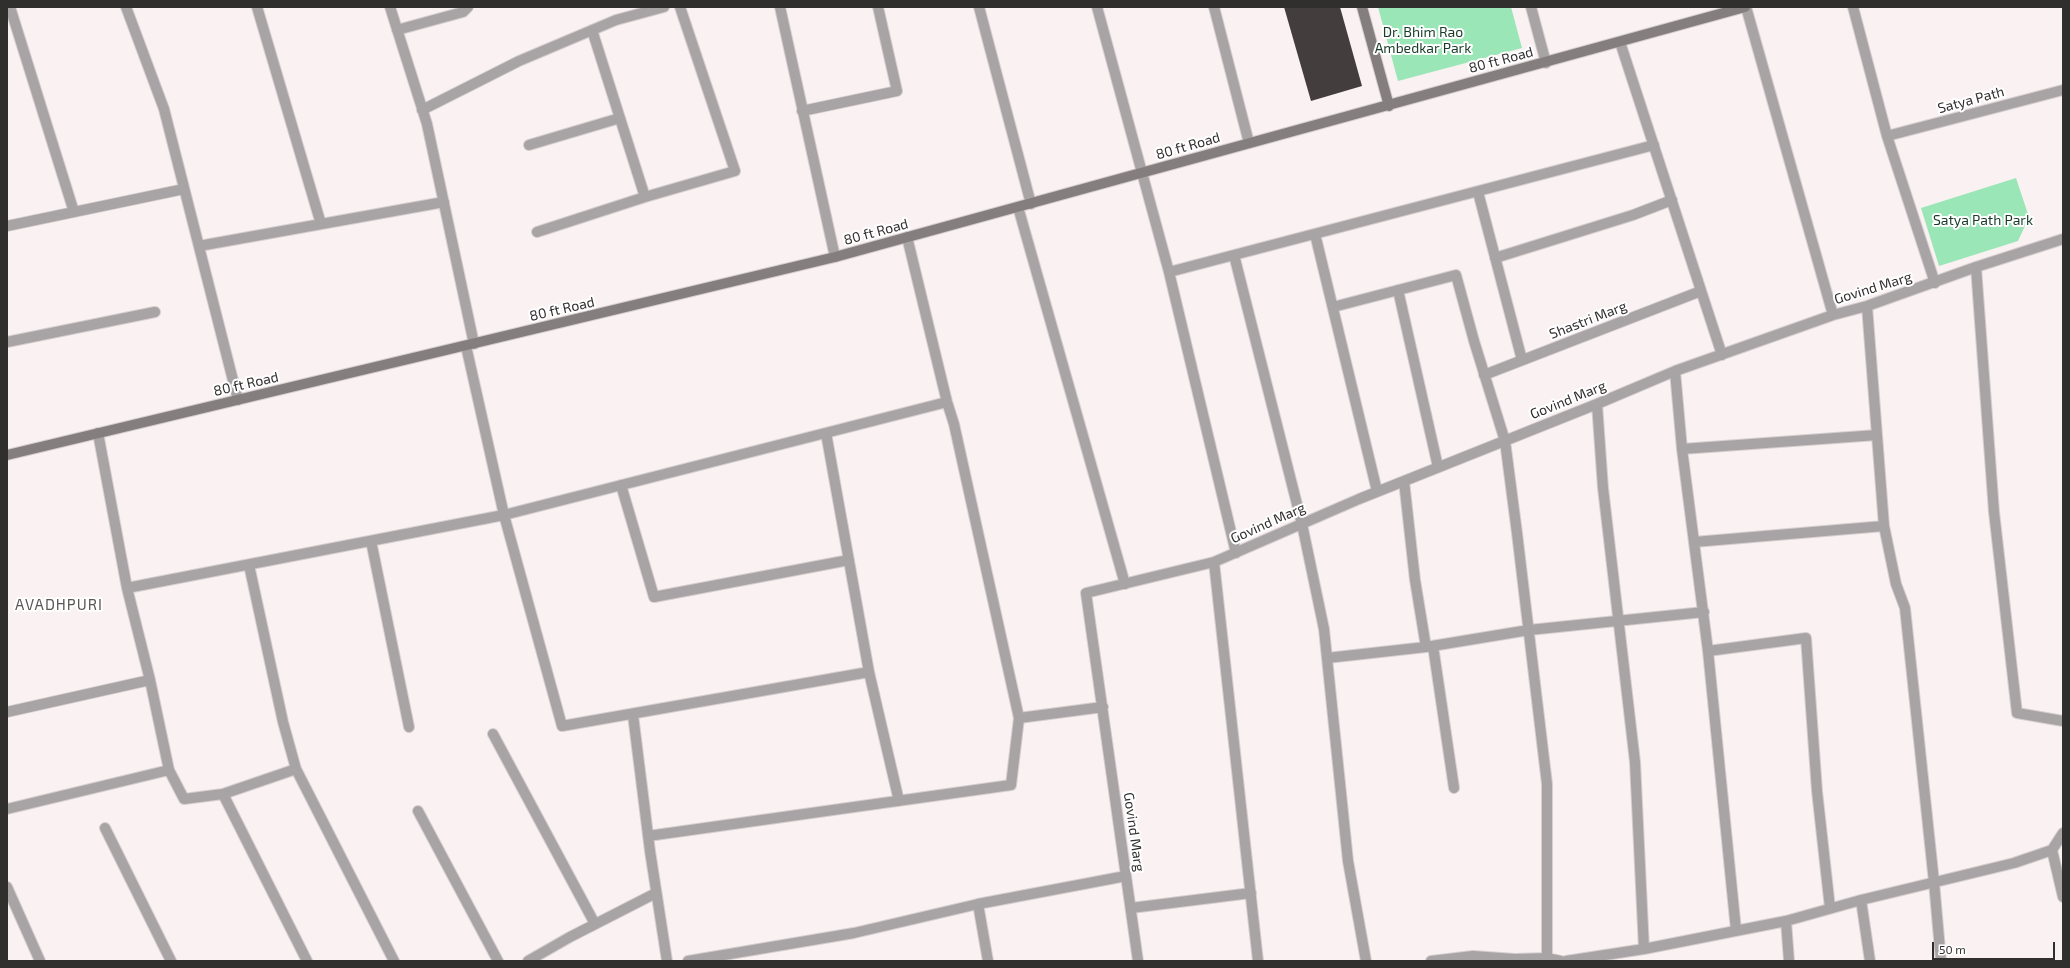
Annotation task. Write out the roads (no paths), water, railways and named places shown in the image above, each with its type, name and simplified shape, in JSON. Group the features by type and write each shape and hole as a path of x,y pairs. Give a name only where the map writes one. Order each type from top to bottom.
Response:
{"street":[{"path":"10,7 74,212"},
{"path":"126,7 164,109 238,400"},
{"path":"257,7 321,224"},
{"path":"390,7 422,110 444,202 470,345 504,515 562,726 869,672"},
{"path":"397,30 463,12 468,7"},
{"path":"422,110 518,60 616,20 664,7"},
{"path":"537,232 645,197 735,171 680,7"},
{"path":"780,7 835,258"},
{"path":"802,111 897,91 878,7"},
{"path":"979,7 1031,204"},
{"path":"1098,7 1168,272 1236,553"},
{"path":"1214,7 1249,143"},
{"path":"1362,7 1388,106"},
{"path":"1531,7 1546,62"},
{"path":"1746,7 1833,315"},
{"name":"80 ft Road","path":"7,455 835,258 1746,7"},
{"path":"1853,7 1887,136 1935,282"},
{"path":"592,30 645,197"},
{"path":"1620,42 1722,355"},
{"name":"Satya Path","path":"1887,136 2063,90"},
{"path":"529,145 620,118"},
{"path":"1168,272 1654,146"},
{"path":"7,226 184,189"},
{"path":"1478,192 1522,360"},
{"path":"1495,258 1633,215 1672,200"},
{"path":"199,246 444,202"},
{"path":"1018,207 1125,584"},
{"path":"1314,234 1378,491"},
{"path":"648,836 1011,785 1019,718 954,424 947,402 907,238"},
{"name":"Govind Marg","path":"1138,961 1086,593 1214,562 1378,491 1597,404 1675,371 1833,315 1867,306 1976,267 2063,239"},
{"path":"1234,255 1302,524 1324,629 1348,861 1366,961"},
{"path":"1976,267 1994,512 2017,713 2063,722"},
{"path":"1333,307 1456,275 1484,375 1505,441 1547,784 1547,958"},
{"path":"1398,290 1438,467"},
{"name":"Shastri Marg","path":"1484,375 1701,291"},
{"path":"1867,306 1884,526 1896,584 1905,608 1941,961"},
{"path":"7,342 156,312"},
{"path":"1675,371 1682,448 1704,612 1736,930"},
{"path":"127,588 504,515 947,402"},
{"path":"1597,404 1603,488 1635,762 1644,949"},
{"path":"98,433 127,588 150,680 169,770 184,799 223,794 296,768"},
{"path":"826,433 869,672 899,801"},
{"path":"1682,448 1877,435"},
{"path":"1404,481 1415,580 1429,647 1454,788"},
{"path":"621,485 654,597 849,560"},
{"path":"1694,542 1884,526"},
{"path":"371,541 409,727"},
{"path":"1214,562 1258,961"},
{"path":"249,565 283,722 296,768 348,874 394,961"},
{"path":"1327,658 1429,647 1529,630 1704,612"},
{"path":"1708,651 1806,638 1817,791 1830,908"},
{"path":"7,712 150,680"},
{"path":"1019,718 1102,707"},
{"path":"633,714 648,836 667,961"},
{"path":"494,734 595,924"},
{"path":"7,809 169,770"},
{"path":"223,794 307,961"},
{"path":"418,811 498,961"},
{"path":"105,828 172,961"},
{"path":"1566,961 1644,949 1786,921 1861,900 2014,863 2052,850 2063,833"},
{"path":"2052,850 2063,897"},
{"path":"688,961 854,933 978,904 1126,876"},
{"path":"7,887 40,961"},
{"path":"528,961 595,924 656,893"},
{"path":"1131,908 1250,893"},
{"path":"1861,900 1870,961"},
{"path":"978,904 988,961"},
{"path":"1786,921 1789,961"},
{"path":"1430,961 1473,956 1515,960 1547,958 1561,961"}],"district":[{"name":"AVADHPURI","path":"59,605"}],"park label":[{"name":"Dr. Bhim Rao Ambedkar Park","path":"1423,40"},
{"name":"Satya Path Park","path":"1983,220"}]}
